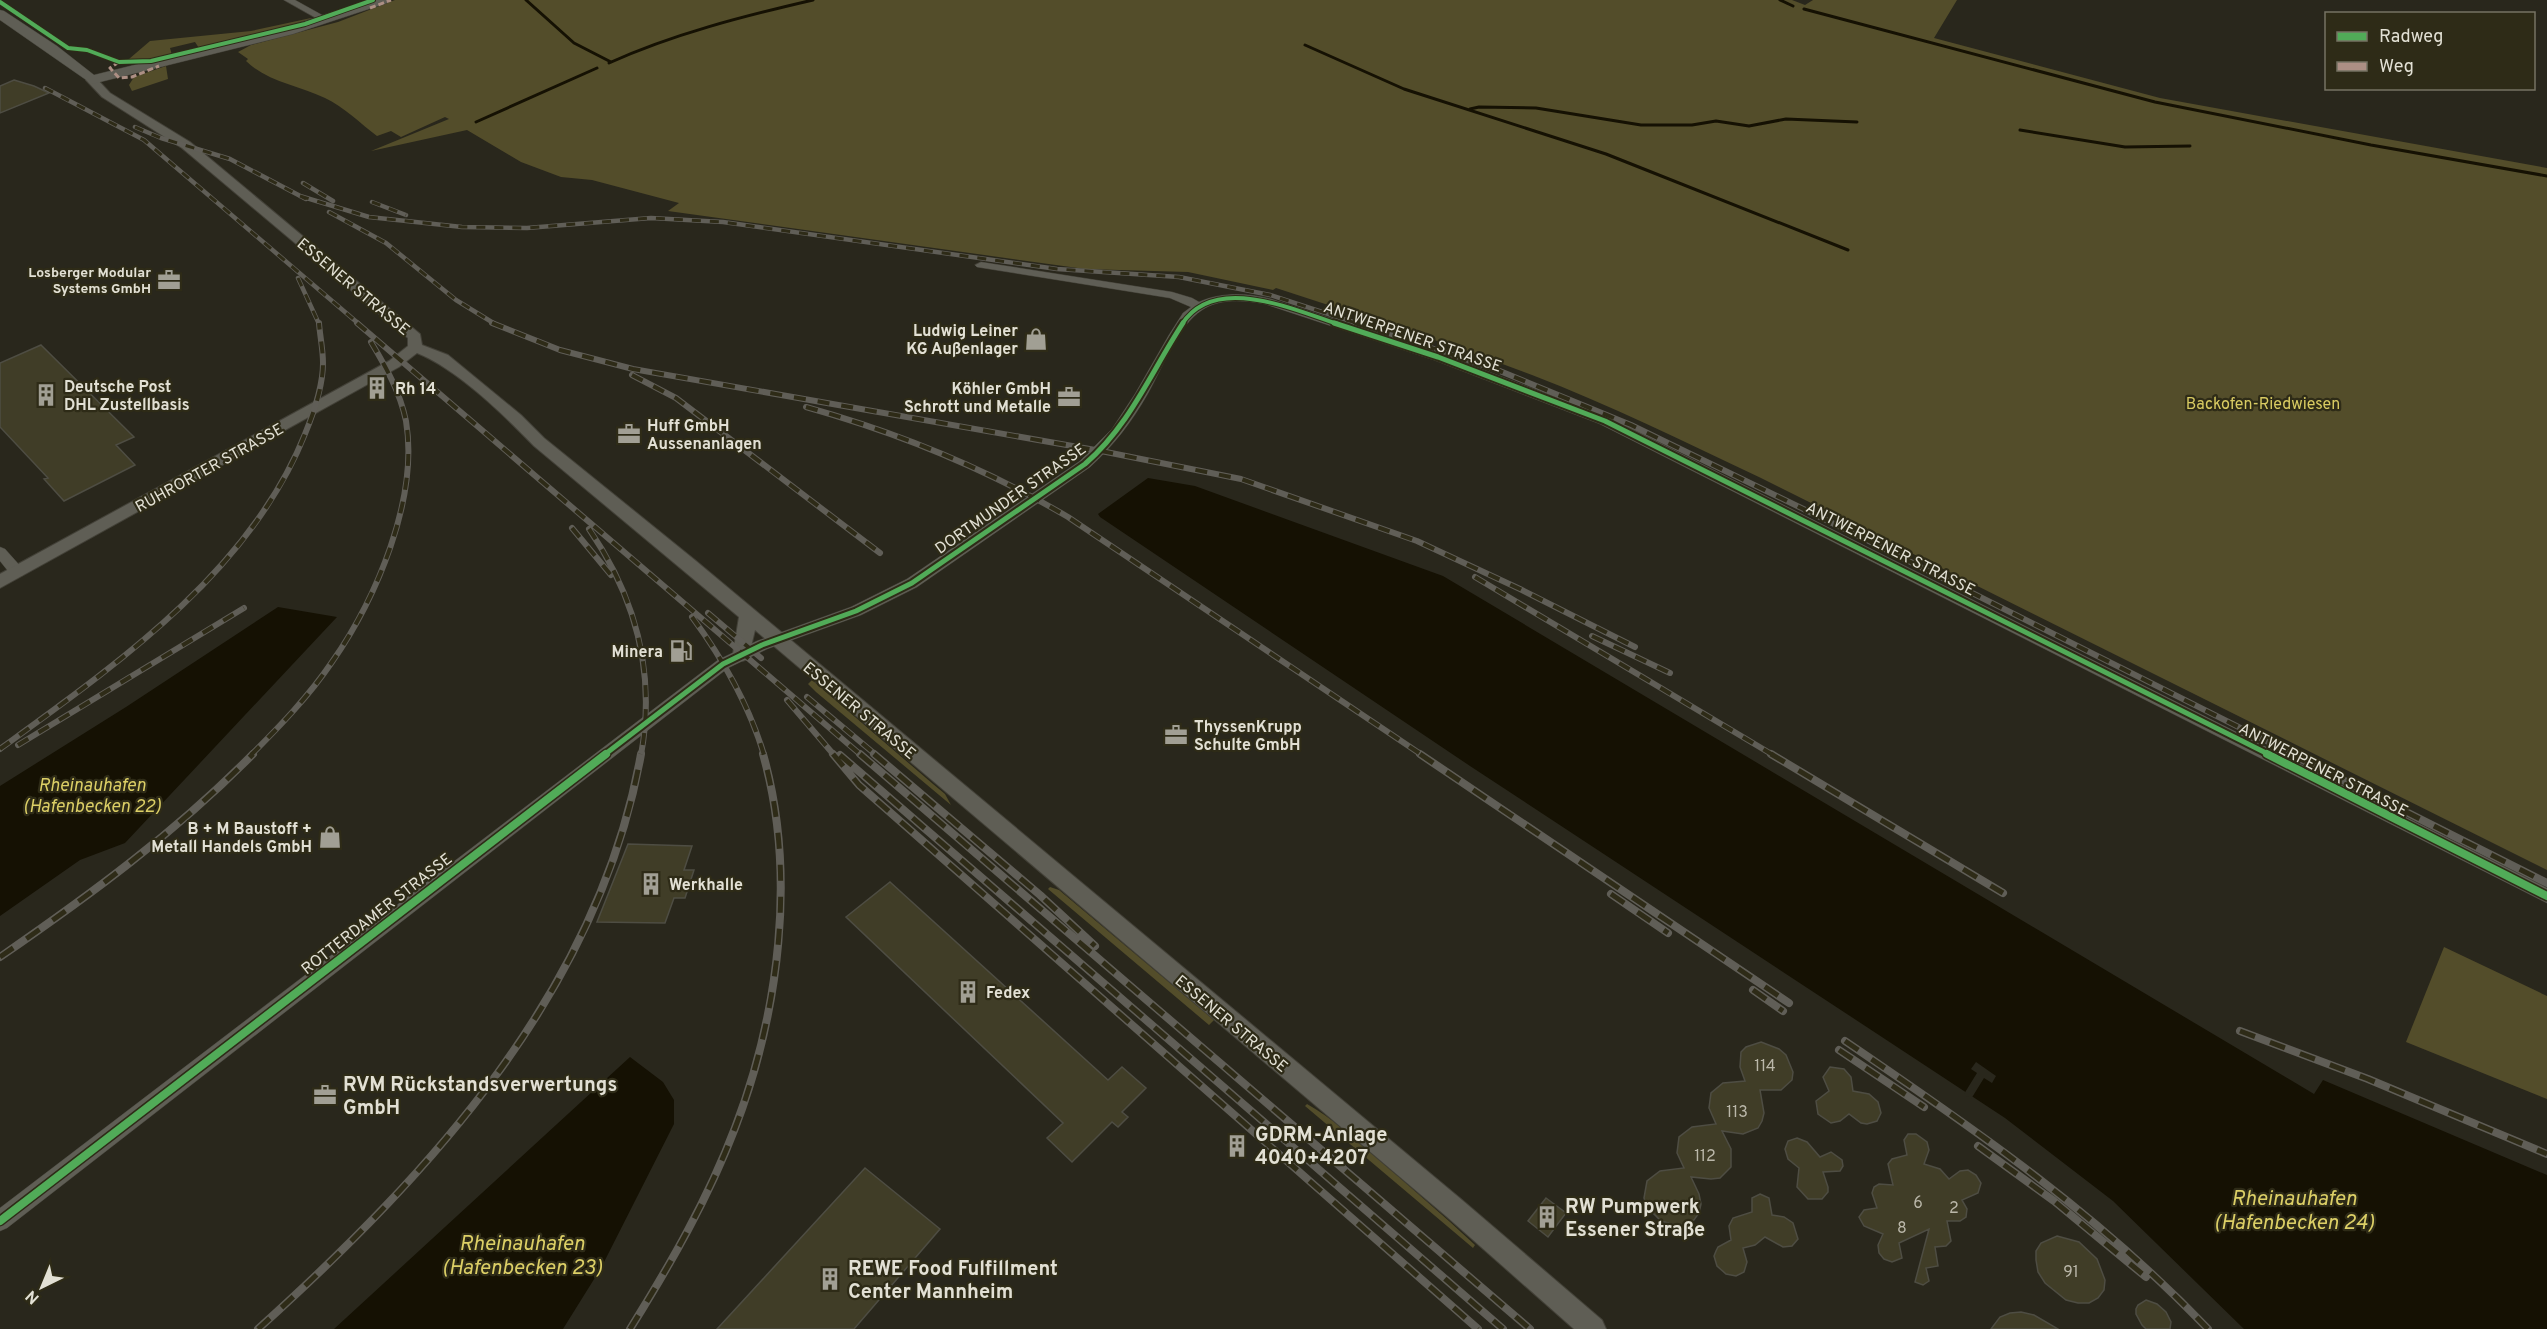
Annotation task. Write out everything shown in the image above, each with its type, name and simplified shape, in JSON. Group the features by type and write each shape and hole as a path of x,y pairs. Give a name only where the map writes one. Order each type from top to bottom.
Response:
{"main road":[{"path":"0,14 52,49 101,77 326,20 383,0"},
{"path":"52,49 84,61 132,69"},
{"path":"84,61 101,77"},
{"path":"115,92 132,69"}],"street":[{"path":"288,0 326,20"},
{"name":"ESSENER STRASSE","path":"101,77 123,105"},
{"name":"ESSENER STRASSE","path":"101,77 106,95 186,145 415,337 415,347 447,361 516,418 539,442 1454,1208 1593,1329"},
{"path":"981,265 1172,294 1198,307"},
{"name":"ANTWERPENER STRASSE","path":"1198,307 1211,301 1232,297 1267,301 1438,357 1605,421 2547,896"},
{"name":"DORTMUNDER STRASSE","path":"777,640 856,611 912,583 1095,456 1120,429 1176,332 1187,316 1198,307"},
{"name":"RUHRORTER STRASSE","path":"0,582 394,364 407,356 415,347"},
{"path":"0,552 17,572"},
{"path":"742,654 748,616"},
{"name":"ROTTERDAMER STRASSE","path":"0,1221 723,664 777,640"}],"green space":[{"name":"Backofen-Riedwiesen","path":"395,0 1792,0 1805,5 1813,0 1957,0 1934,38 2160,98 2547,168 2547,870 1761,478 1590,399 1469,352 1276,288 1273,290 1188,272 1085,269 668,211 679,203 592,180 561,177 521,162 467,130 371,151 449,119 445,117 401,137 391,131 377,136 332,101 263,74 238,52 251,45 338,22"},
{"path":"311,18 309,21 199,48 195,42 170,48 172,55 130,62 129,59 150,41 251,31"},
{"path":"166,66 168,79 132,91 129,85 134,77"},
{"path":"812,680 945,794 951,805 816,692 808,684"},
{"path":"1050,887 1059,890 1214,1020 1209,1025 1048,889"},
{"path":"2444,947 2547,996 2547,1099 2406,1042"},
{"path":"1307,1104 1342,1128 1412,1188 1475,1245 1473,1248 1305,1106"}],"water":[{"name":"Rheinauhafen (Hafenbecken 24)","path":"1148,478 1195,486 1443,576 2314,1094 2323,1080 2547,1175 2547,1329 2244,1329 2113,1201 2005,1118 1470,766 1100,517 1098,514"},
{"name":"Rheinauhafen (Hafenbecken 22)","path":"278,607 337,617 125,843 80,860 0,916 0,786"},
{"name":"Rheinauhafen (Hafenbecken 23)","path":"630,1057 663,1082 674,1100 674,1124 601,1268 563,1329 334,1329"}],"pier":[{"path":"1976,1062 1996,1076 1992,1083 1984,1078 1971,1099 1964,1094 1977,1073 1971,1069"}],"building":[{"path":"14,80 49,93 0,113 0,86"},
{"name":"Deutsche Post DHL Zustellbasis","path":"41,345 134,437 116,445 135,465 64,501 44,479 48,478 0,427 0,363"},
{"name":"Werkhalle","path":"628,844 692,846 684,870 694,870 685,898 674,898 665,923 597,922"},
{"name":"Fedex","path":"890,882 1108,1080 1122,1067 1146,1088 1122,1112 1128,1117 1118,1127 1112,1122 1072,1162 1047,1138 1063,1123 846,917"},
{"path":"1761,1042 1779,1049 1786,1055 1793,1072 1792,1080 1781,1090 1760,1090 1764,1113 1758,1128 1743,1134 1722,1131 1731,1149 1731,1167 1720,1178 1691,1177 1701,1204 1694,1220 1679,1226 1661,1221 1647,1207 1644,1198 1647,1181 1660,1171 1684,1168 1677,1153 1679,1137 1692,1127 1716,1124 1709,1108 1711,1093 1723,1083 1745,1081 1740,1067 1741,1052 1746,1047"},
{"path":"1830,1067 1844,1069 1851,1077 1853,1091 1869,1094 1878,1102 1881,1113 1877,1121 1861,1123 1849,1114 1840,1121 1831,1123 1818,1114 1816,1101 1829,1091 1823,1077"},
{"path":"1908,1134 1916,1134 1927,1142 1929,1150 1924,1164 1940,1169 1949,1179 1960,1171 1968,1170 1976,1175 1981,1183 1978,1193 1962,1200 1967,1209 1966,1217 1960,1221 1947,1221 1951,1241 1946,1246 1935,1247 1938,1266 1926,1268 1929,1281 1923,1285 1915,1282 1929,1229 1899,1243 1902,1258 1892,1262 1884,1259 1879,1253 1878,1245 1883,1234 1864,1226 1859,1217 1864,1210 1877,1208 1872,1193 1874,1187 1879,1184 1893,1185 1888,1164 1892,1159 1907,1155 1904,1140"},
{"path":"1797,1138 1807,1142 1820,1157 1831,1152 1842,1160 1843,1166 1840,1171 1823,1172 1828,1192 1822,1199 1808,1199 1797,1187 1799,1168 1788,1159 1785,1149 1788,1141"},
{"name":"REWE Food Fulfillment Center Mannheim","path":"865,1168 940,1229 854,1329 717,1329"},
{"path":"1760,1194 1769,1198 1772,1215 1784,1217 1793,1223 1798,1239 1792,1246 1783,1247 1765,1237 1755,1245 1743,1248 1747,1262 1744,1272 1736,1276 1726,1274 1717,1266 1714,1256 1716,1251 1718,1247 1731,1240 1729,1226 1733,1218 1752,1212 1752,1198"},
{"name":"RW Pumpwerk Essener Straße","path":"1546,1198 1566,1213 1548,1237 1528,1221"},
{"path":"2057,1236 2079,1242 2097,1259 2105,1280 2104,1290 2098,1298 2089,1303 2066,1300 2045,1283 2038,1272 2036,1251 2041,1243"},
{"path":"2146,1300 2157,1304 2166,1312 2171,1322 2170,1329 2146,1329 2142,1325 2136,1309"},
{"path":"2021,1312 2034,1315 2058,1329 1991,1329 2000,1317"}],"waterway":[{"path":"526,0 574,43 611,62"},
{"path":"609,63 683,35 735,19 813,0"},
{"path":"1780,0 1793,6"},
{"path":"1804,9 2155,102 2371,145 2547,176"},
{"path":"1305,45 1404,89 1606,154 1848,250"},
{"path":"476,122 597,68"},
{"path":"1470,109 1479,107 1536,108 1641,125 1692,125 1716,121 1749,126 1786,119 1857,122"},
{"path":"2020,130 2125,147 2190,146"}],"railway":[{"path":"45,88 144,140 359,324"},
{"path":"135,127 161,138 230,159 301,196"},
{"path":"303,183 333,201"},
{"path":"301,196 369,217 462,227 527,228 651,218 723,222 1057,269 1179,277 1270,295 1359,324"},
{"path":"301,196 306,199"},
{"path":"372,202 406,215"},
{"path":"329,212 386,243 456,300 495,324"},
{"path":"298,278 319,324"},
{"path":"0,749 133,649 215,572 250,530 281,484 315,408 323,372 319,323"},
{"path":"357,323 861,755"},
{"path":"492,323 560,350 633,369 1101,451 1241,479 1417,541 1520,589 1635,647"},
{"path":"1355,323 1495,369 1631,425 1867,540 2294,755"},
{"path":"251,755 304,699 348,637 378,579 400,515 406,483 408,451 406,421 396,390 371,342"},
{"path":"632,375 676,398 880,553"},
{"path":"806,407 874,428 941,453 1037,499 1068,517 1422,755"},
{"path":"572,528 611,575"},
{"path":"589,529 619,582 638,637 644,666 646,695 641,755"},
{"path":"1475,577 1773,755"},
{"path":"18,745 244,608"},
{"path":"708,613 761,658"},
{"path":"692,617 714,649 743,700 764,755"},
{"path":"1592,636 1670,673"},
{"path":"807,697 876,755"},
{"path":"787,700 834,755"},
{"path":"0,957 131,862 194,810 253,754"},
{"path":"258,1329 322,1270 444,1141 498,1072 547,999 588,922 620,840 641,754"},
{"path":"630,1329 674,1256 713,1180 735,1128 763,1038 772,991 781,895 779,847 773,800 763,754"},
{"path":"833,754 859,785 1478,1329"},
{"path":"860,754 1530,1329"},
{"path":"874,754 1040,895 1095,946"},
{"path":"1420,754 1789,1003"},
{"path":"1771,754 2003,893"},
{"path":"2291,754 2547,883"},
{"path":"840,755 1503,1329"},
{"path":"1611,894 1668,933"},
{"path":"1753,990 1783,1011"},
{"path":"2240,1031 2368,1079 2547,1154"},
{"path":"1845,1041 1942,1107 2034,1175 2123,1248 2208,1329"},
{"path":"1839,1050 1924,1107"},
{"path":"1978,1146 2054,1201 2146,1277"}],"marked path":[{"path":"370,8 391,0"},
{"path":"119,62 110,68 119,78 132,77 159,66"}],"cycle path":[{"path":"0,2 68,48 87,50 119,62 151,61 305,24 321,16 373,0"},
{"path":"0,1221 723,664 762,645 856,611 912,583 1085,464 1102,449 1129,414 1187,316 1198,307 1211,301 1246,297 1267,301 1438,357 1605,421 2547,896"}],"place":[{"name":"Losberger Modular Systems GmbH","path":"169,280"},
{"name":"Ludwig Leiner KG Außenlager","path":"1036,339"},
{"name":"Rh 14","path":"377,388"},
{"name":"Deutsche Post DHL Zustellbasis","path":"46,395"},
{"name":"Köhler GmbH Schrott und Metalle","path":"1069,397"},
{"name":"Huff GmbH Aussenanlagen","path":"629,434"},
{"name":"Minera","path":"681,651"},
{"name":"ThyssenKrupp Schulte GmbH","path":"1176,735"},
{"name":"B + M Baustoff + Metall Handels GmbH","path":"330,837"},
{"name":"Werkhalle","path":"651,884"},
{"name":"Fedex","path":"968,992"},
{"name":"RVM Rückstandsverwertungs GmbH","path":"325,1095"},
{"name":"GDRM-Anlage 4040+4207","path":"1237,1146"},
{"name":"RW Pumpwerk Essener Straße","path":"1547,1217"},
{"name":"REWE Food Fulfillment Center Mannheim","path":"830,1279"}]}
